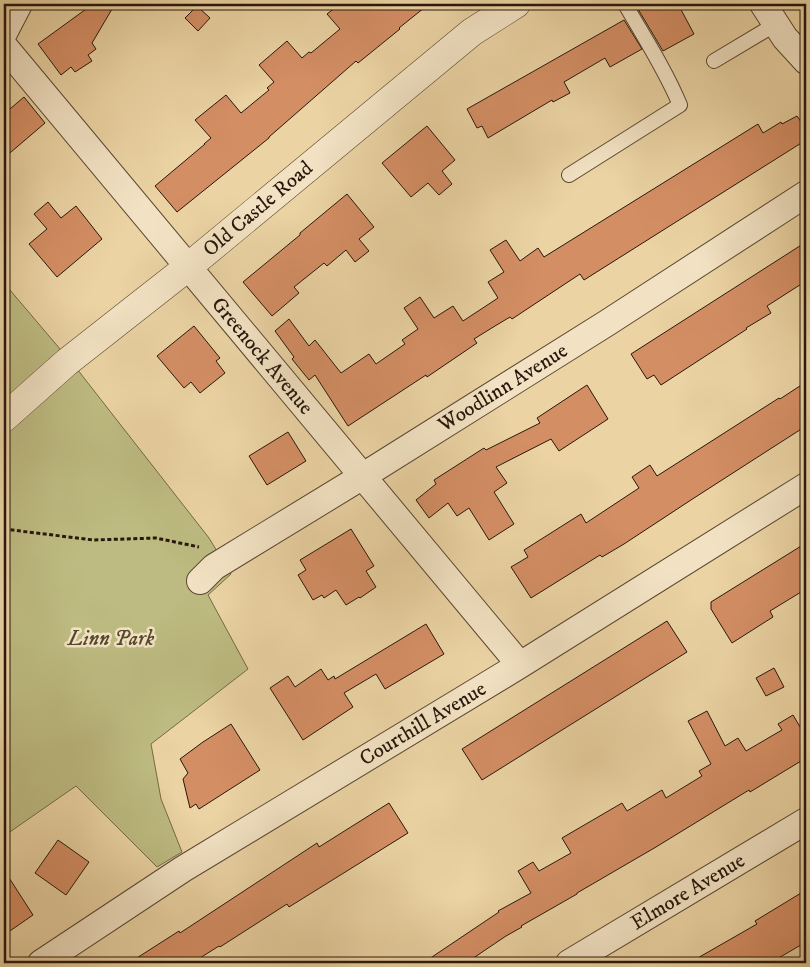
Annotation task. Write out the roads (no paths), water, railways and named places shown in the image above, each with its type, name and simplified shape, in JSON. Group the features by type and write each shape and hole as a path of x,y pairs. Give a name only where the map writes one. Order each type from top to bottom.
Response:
{"street":[{"path":"4,33 19,4"},
{"name":"Old Castle Road","path":"4,418 68,362 188,267 472,32 516,4"},
{"path":"770,14 786,38 806,61"},
{"name":"Greenock Avenue","path":"4,46 520,665"},
{"name":"Woodlinn Avenue","path":"207,574 607,323 806,194"},
{"name":"Courthill Avenue","path":"41,963 183,869 520,665 806,486"},
{"name":"Elmore Avenue","path":"569,963 806,821"}],"lane":[{"path":"569,175 680,105 670,82 625,4"},
{"path":"714,61 770,14"}],"park label":[{"name":"Linn Park","path":"111,639"}]}
